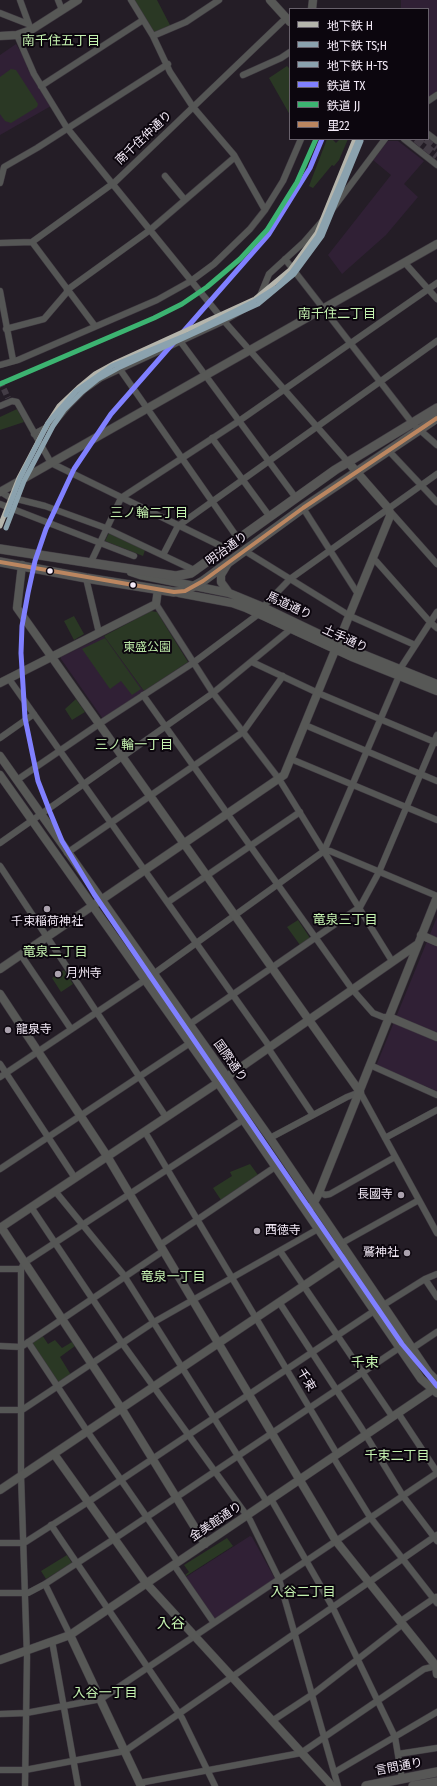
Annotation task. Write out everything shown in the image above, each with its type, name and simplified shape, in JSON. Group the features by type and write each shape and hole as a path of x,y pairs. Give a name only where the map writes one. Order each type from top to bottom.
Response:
{"main road":[{"name":"明治通り","path":"0,562 174,592 185,591 195,586 303,508 388,450 437,408"},
{"name":"明治通り","path":"0,549 125,569 176,576 185,575 196,571 348,462 417,426 437,418"},
{"name":"言問通り","path":"366,1786 437,1772"},
{"name":"言問通り","path":"420,1785 437,1782"}],"street":[{"path":"20,0 29,27"},
{"path":"58,0 62,10"},
{"path":"0,36 17,35 78,0"},
{"path":"131,0 153,36 168,64 170,72 193,107 235,157 265,210"},
{"path":"153,36 186,22 219,0"},
{"path":"270,0 289,18"},
{"path":"275,0 289,18"},
{"path":"0,13 29,27"},
{"name":"南千住仲通り","path":"32,242 112,184 289,18"},
{"path":"41,86 143,20"},
{"path":"17,35 41,86 67,128 224,321 437,564"},
{"path":"243,75 281,58 289,53"},
{"path":"0,183 3,169 168,64"},
{"path":"429,135 437,141"},
{"path":"0,365 13,360 18,360 157,300 191,281 232,248 265,210 287,174 301,140"},
{"path":"34,434 53,424 84,390 101,378 119,368 224,321 258,301 268,274 286,259 331,211 384,140"},
{"path":"405,140 437,165"},
{"path":"6,329 44,319 68,291 150,230 235,157"},
{"path":"164,176 185,200"},
{"path":"0,244 32,242 95,326"},
{"path":"1,492 437,244"},
{"path":"286,259 381,382 417,426 437,445"},
{"path":"405,263 437,299"},
{"path":"90,564 121,498 239,421 350,342 437,283"},
{"path":"0,291 13,360"},
{"path":"180,341 296,498"},
{"path":"163,555 178,526 242,479 437,342"},
{"path":"119,368 239,540"},
{"path":"0,406 9,400 17,402 51,463 227,549"},
{"path":"212,438 270,517"},
{"path":"388,450 437,502"},
{"path":"16,780 193,663 262,610 290,579 437,474"},
{"path":"1,492 106,528 163,555 196,571 195,586 200,594 232,603"},
{"path":"0,504 134,556"},
{"path":"303,508 356,592 359,593"},
{"path":"0,969 284,775 373,560 390,516 389,509"},
{"path":"245,550 350,616 415,645"},
{"path":"229,593 221,582 221,575 223,569 232,560"},
{"path":"373,560 376,561 437,628"},
{"path":"22,565 17,608 360,1092 437,1233"},
{"name":"馬道通り","path":"125,569 140,575 229,593 337,646 399,672 437,684"},
{"path":"86,578 99,633"},
{"path":"158,589 156,604 193,663 213,693 279,779 394,960"},
{"name":"土手通り","path":"174,592 262,610 292,628 337,646"},
{"path":"0,683 156,604"},
{"path":"3,1075 145,980 324,851 399,672 437,612"},
{"path":"0,843 213,693 292,628"},
{"path":"252,662 318,693 435,743"},
{"path":"399,672 437,691"},
{"path":"67,853 243,732 283,676"},
{"path":"9,679 196,942 269,1047 313,1115"},
{"path":"144,695 352,989 372,1013 383,1017 389,1017 437,1037"},
{"path":"0,738 34,714"},
{"path":"305,725 437,781"},
{"path":"190,1024 360,907 379,872 435,743 437,735"},
{"name":"国際通り","path":"0,756 67,853 154,973 270,1138 385,1305 429,1374 437,1381"},
{"path":"291,759 437,820"},
{"name":"国際通り","path":"1,777 218,1083 399,1348 421,1379 435,1390 437,1398"},
{"path":"168,902 300,812"},
{"path":"307,1214 320,1192 437,897 330,851 324,851"},
{"path":"0,866 166,1117"},
{"path":"421,935 437,942"},
{"path":"205,1544 121,1408 23,1266 0,1228 227,1077 418,944"},
{"path":"21,955 71,1029"},
{"path":"394,960 407,961 409,966"},
{"path":"0,994 107,1156 336,1541 402,1622 437,1669"},
{"path":"0,1169 190,1043"},
{"path":"0,1064 3,1075 48,1137 75,1178"},
{"path":"370,1065 437,1095"},
{"path":"270,1138 360,1092"},
{"path":"385,1138 437,1110"},
{"path":"0,1268 23,1266 243,1120"},
{"name":"千束","path":"144,1132 168,1169 310,1407 335,1456 370,1517 436,1599"},
{"path":"320,1192 325,1195 330,1194 395,1157"},
{"path":"0,1346 21,1347 125,1276 198,1219 276,1167"},
{"path":"55,1191 125,1276 238,1456 269,1500 306,1561 332,1606 395,1737 402,1779"},
{"path":"342,1243 419,1200"},
{"path":"31,1207 122,1344 247,1515 279,1579 338,1786"},
{"path":"0,1410 22,1410 154,1322 318,1229"},
{"path":"0,1714 26,1713 101,1699 437,1472 362,1372 280,1251"},
{"path":"0,1490 350,1254"},
{"path":"23,1266 21,1347 22,1475 27,1650 25,1786"},
{"path":"0,1543 24,1543 288,1370 425,1278 437,1274"},
{"path":"425,1278 437,1297"},
{"name":"千束","path":"279,1302 366,1435 403,1496 436,1538"},
{"path":"413,1348 437,1332"},
{"path":"28,1342 87,1431 148,1517 214,1623"},
{"path":"0,1593 28,1593 44,1584 114,1540 399,1348"},
{"name":"金美館通り","path":"0,1660 70,1635 395,1414 435,1390"},
{"path":"54,1454 146,1583 332,1786"},
{"path":"51,1525 179,1714 215,1786"},
{"path":"0,1770 25,1770 125,1751 332,1606 403,1558 436,1538"},
{"path":"44,1584 101,1699 140,1785 208,1770 301,1753 424,1669 437,1669"},
{"path":"272,1721 313,1694 402,1622 436,1599"},
{"path":"52,1641 78,1786"},
{"path":"335,1772 437,1712"},
{"path":"398,1754 437,1748"}],"shaded area":[{"path":"401,0 437,0 437,93 429,98 429,8 401,8"},
{"path":"16,44 28,64 27,68 51,106 0,135 0,55"},
{"path":"388,141 398,141 424,161 404,184 418,197 386,235 342,274 328,255 391,175 373,160"},
{"path":"104,636 144,691 103,719 61,657"},
{"path":"437,917 437,1091 376,1066"},
{"path":"250,1536 252,1537 275,1579 215,1619 212,1617 186,1577"}],"green space":[{"path":"134,0 157,0 171,27 155,33 153,32"},
{"path":"287,66 289,68 289,113 269,78"},
{"path":"11,69 16,70 38,104 37,107 11,123 5,121 0,114 0,77"},
{"path":"327,140 333,140 336,143 339,140 348,140 339,160 334,166 332,165 313,188 309,186"},
{"path":"17,409 24,422 0,430 0,417"},
{"path":"109,533 145,550 143,556 105,541"},
{"name":"東盛公園","path":"151,611 157,612 188,662 144,691 104,636"},
{"path":"74,616 84,634 74,640 64,621"},
{"path":"105,638 141,689 132,695 121,681 110,689 82,649"},
{"path":"76,699 85,712 72,720 65,709"},
{"path":"298,920 310,938 300,945 287,927"},
{"path":"64,970 73,984 61,992 52,978"},
{"path":"250,1164 258,1175 221,1200 213,1188 232,1176 230,1172"},
{"path":"42,1335 48,1344 55,1340 62,1348 72,1342 75,1346 60,1357 71,1375 58,1384 31,1343"},
{"path":"227,1538 233,1546 186,1576 185,1575 189,1572 184,1565"},
{"path":"67,1555 72,1563 46,1579 41,1571"}],"tunnel":[{"path":"417,140 437,156"},
{"path":"427,140 437,148"},
{"path":"0,381 8,398"}],"metro line":[{"name":"H","path":"0,526 19,478 48,423 59,406 78,388 95,374 115,363 255,299 290,270 317,233 355,140"},
{"name":"H-TS","path":"6,515 20,478 48,423 76,391 112,366 189,334 253,302 277,287 292,272 318,236 358,141"},
{"name":"TS;H","path":"6,528 24,481 53,426 64,410 82,392 98,379 118,368 258,304 294,274 322,236 361,141"}],"rail line":[{"name":"JJ","path":"0,384 154,318 182,304 207,287 240,259 267,230 297,182 316,140"},
{"name":"TX","path":"322,140 310,168 269,234 111,414 74,469 46,529 35,561 28,593 22,626 21,653 25,718 38,781 50,812 62,841 94,894 402,1344 437,1386"}],"transit line":[{"name":"里22","path":"0,562 174,592 185,591 203,581 303,508 437,418"}],"place":[{"name":"千束稲荷神社","path":"47,909"},
{"name":"月州寺","path":"58,974"},
{"name":"龍泉寺","path":"8,1030"},
{"name":"長國寺","path":"401,1195"},
{"name":"西徳寺","path":"257,1231"},
{"name":"鷲神社","path":"407,1253"}],"district":[{"name":"南千住五丁目","path":"61,41"},
{"name":"南千住二丁目","path":"337,314"},
{"name":"三ノ輪二丁目","path":"149,513"},
{"name":"三ノ輪一丁目","path":"134,745"},
{"name":"竜泉三丁目","path":"345,920"},
{"name":"竜泉二丁目","path":"55,952"},
{"name":"竜泉一丁目","path":"173,1277"},
{"name":"千束","path":"365,1363"},
{"name":"千束二丁目","path":"397,1456"},
{"name":"入谷二丁目","path":"303,1592"},
{"name":"入谷","path":"171,1624"},
{"name":"入谷一丁目","path":"105,1693"}]}
